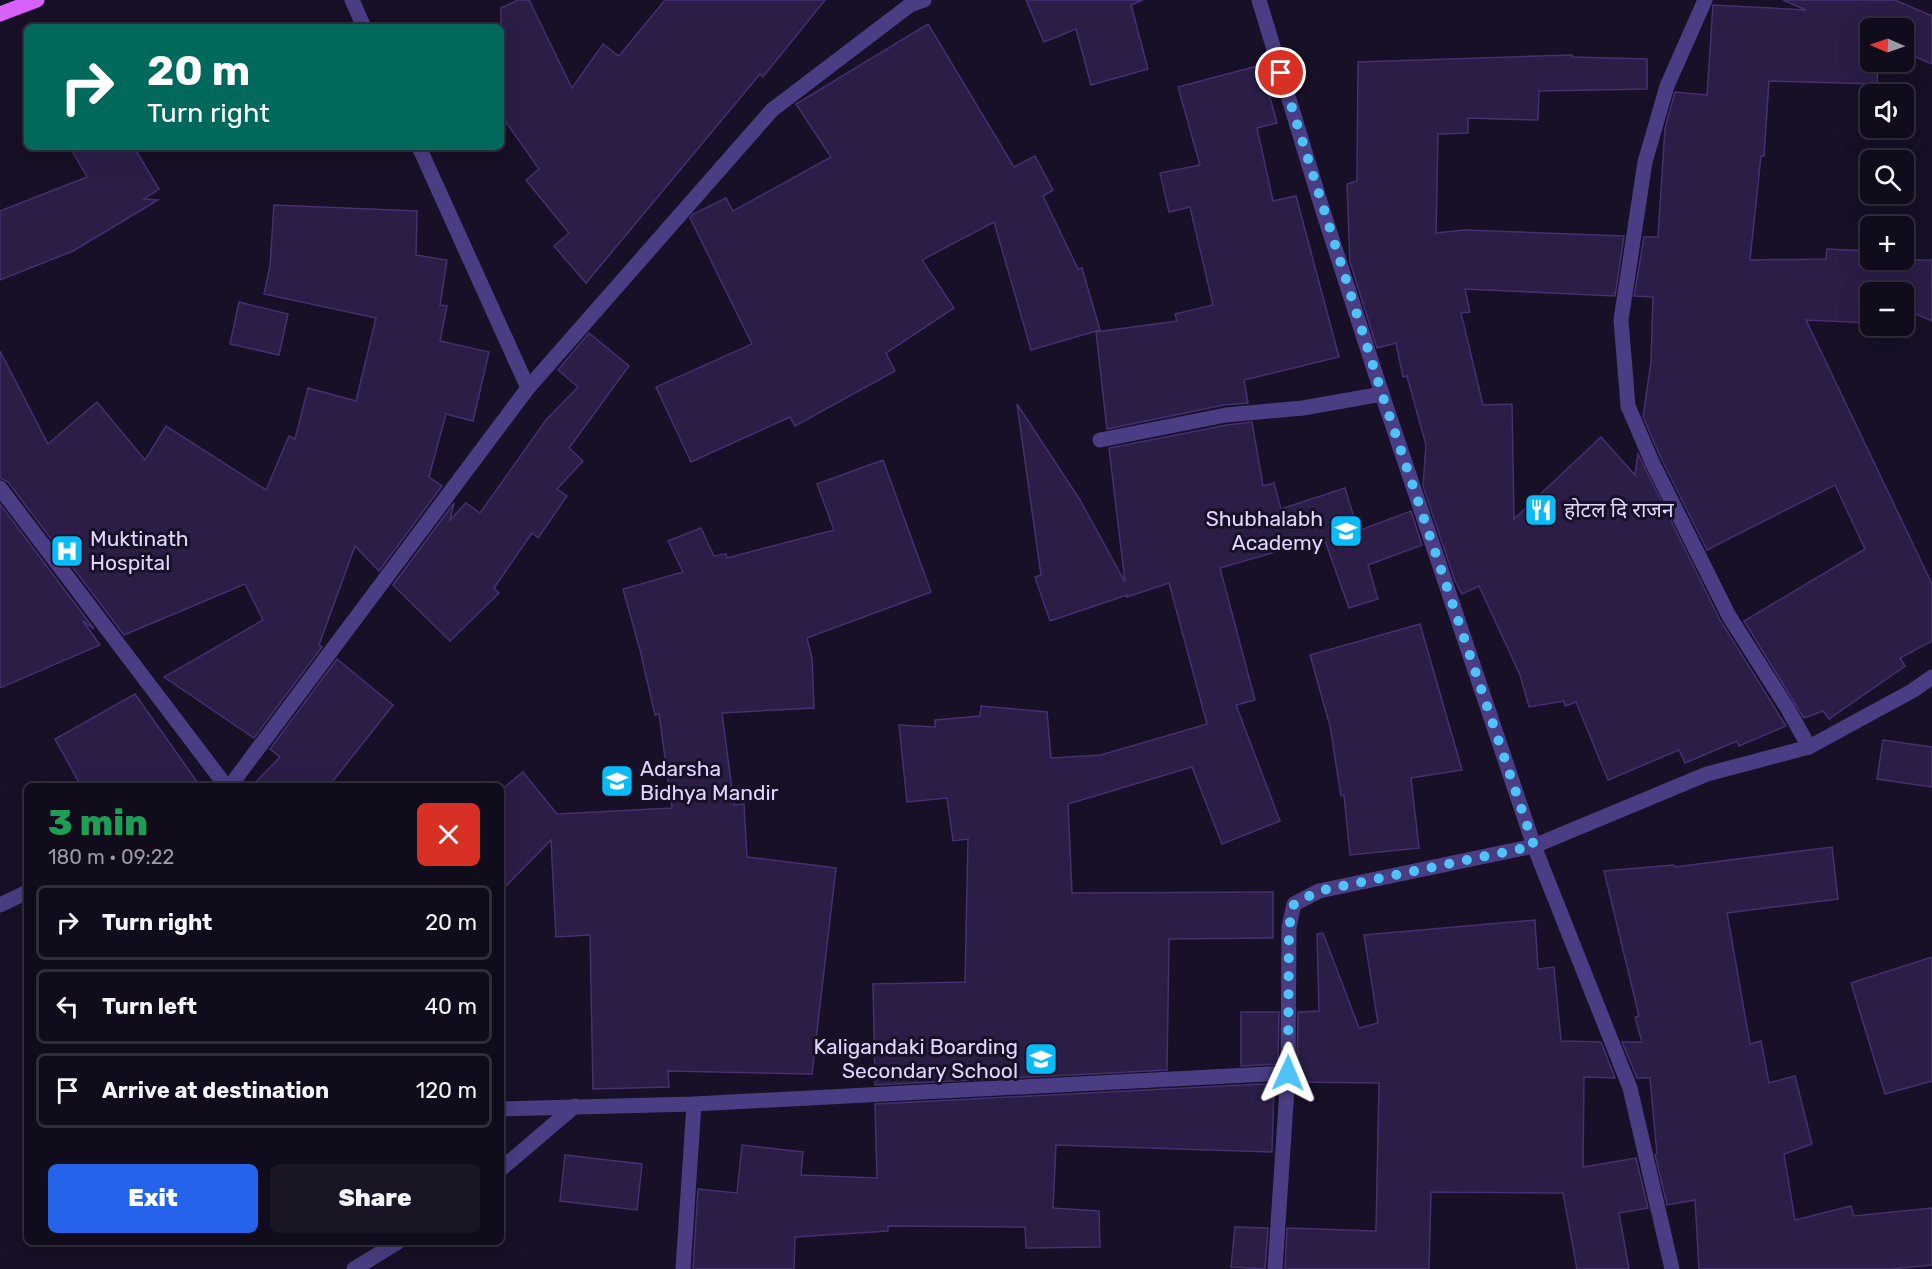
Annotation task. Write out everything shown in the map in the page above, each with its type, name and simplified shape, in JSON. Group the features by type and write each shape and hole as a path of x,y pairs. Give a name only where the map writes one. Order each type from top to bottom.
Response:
{"main road":[{"path":"0,14 37,0"}],"street":[{"path":"352,0 363,24"},
{"path":"230,783 528,388 772,110 910,5 924,0"},
{"path":"1259,0 1322,208 1382,394 1534,846 1630,1088 1672,1269"},
{"path":"1705,0 1667,86 1645,162 1622,320 1628,406 1652,462 1729,616 1788,709 1809,747"},
{"path":"420,150 528,388"},
{"path":"1100,440 1226,415 1303,408 1382,394"},
{"path":"0,488 226,783"},
{"path":"1275,1269 1288,1073 1289,927 1294,904 1319,891 1534,846 1707,774 1809,747 1912,691 1932,677"},
{"path":"0,905 24,893"},
{"path":"504,1109 694,1104 1288,1073"},
{"path":"683,1269 694,1104"},
{"path":"504,1166 575,1106"},
{"path":"354,1269 393,1245"}],"building":[{"path":"518,0 529,0 572,88 603,44 619,56 665,0 825,0 763,77 760,74 586,283 554,246 569,233 526,180 539,169 504,119 504,24 501,24 501,8"},
{"path":"1026,0 1143,0 1131,5 1148,69 1091,85 1076,29 1044,42"},
{"path":"1783,0 1895,0 1932,16 1932,64 1914,56 1914,18 1860,18 1860,72 1878,72 1877,84 1769,81 1764,156 1761,156 1750,260 1826,259 1827,249 1860,251 1860,270 1914,270 1914,260 1932,260 1932,321 1914,313 1914,282 1860,282 1860,323 1806,320 1932,584 1932,641 1900,658 1905,666 1829,719 1823,711 1804,718 1744,621 1865,549 1835,485 1707,550 1643,417 1651,362 1653,297 1634,296 1644,237 1658,237 1665,128 1675,92 1707,95 1713,5 1806,10"},
{"path":"928,24 1014,167 1035,156 1053,190 1043,196 1078,269 1082,268 1100,330 1031,350 994,222 922,260 954,308 886,353 895,371 795,426 790,417 691,462 656,387 752,344 690,218 693,214 726,198 733,211 831,157 796,104"},
{"path":"1572,55 1572,57 1647,59 1647,89 1539,91 1538,120 1468,118 1468,133 1438,134 1436,233 1465,230 1624,236 1615,296 1465,289 1470,312 1461,313 1483,405 1512,404 1514,519 1601,437 1635,475 1638,454 1720,620 1786,726 1739,746 1737,741 1685,763 1679,750 1608,780 1576,702 1565,706 1564,701 1529,707 1520,675 1479,586 1462,594 1455,581 1423,486 1426,445 1407,376 1403,377 1396,343 1377,348 1350,262 1347,184 1357,181 1358,62"},
{"path":"1261,65 1277,123 1257,128 1273,201 1296,196 1339,357 1244,380 1248,403 1224,405 1107,429 1096,332 1177,321 1175,314 1213,305 1190,207 1169,212 1160,173 1200,165 1178,87"},
{"path":"72,150 136,150 159,189 144,199 158,200 73,251 0,280 0,211 87,177"},
{"path":"274,205 417,211 416,255 447,260 440,305 447,306 440,341 489,352 473,421 446,414 429,477 442,486 379,571 355,546 319,645 322,647 254,738 164,677 263,620 245,584 124,635 8,482 0,478 0,351 48,444 97,402 145,460 166,426 266,490 289,436 295,439 308,388 356,401 376,318 264,294 270,266"},
{"path":"239,302 288,314 279,355 230,344"},
{"path":"589,333 629,366 569,448 583,461 557,489 567,496 538,538 532,533 494,588 499,593 450,641 393,585 454,503 450,520 466,503 480,513 546,420 578,387 558,370"},
{"path":"1017,404 1080,500 1125,582 1109,448 1227,425 1252,422 1263,486 1274,483 1281,509 1345,488 1358,531 1411,511 1422,545 1368,565 1378,599 1349,608 1324,538 1220,568 1255,700 1236,705 1280,821 1222,844 1192,767 1068,804 1072,893 1273,892 1273,938 1169,939 1167,1070 875,1085 873,984 965,982 968,839 953,841 947,798 907,802 899,725 935,727 935,720 980,716 981,706 1047,712 1051,758 1101,755 1207,724 1169,583 1050,621 1035,577 1041,575"},
{"path":"883,460 931,592 807,638 812,658 814,708 722,713 734,805 744,804 747,857 836,868 812,1074 668,1071 669,1087 593,1089 590,935 556,937 551,840 504,888 504,788 523,772 557,814 672,808 659,714 655,715 623,589 683,572 668,541 701,528 714,556 726,554 727,558 834,530 817,484"},
{"path":"0,504 94,629 83,621 100,645 0,688"},
{"path":"1420,624 1462,770 1411,778 1419,848 1350,855 1344,795 1341,796 1330,726 1310,655"},
{"path":"337,659 393,705 331,783 255,783 280,757 270,749"},
{"path":"135,694 198,783 79,783 55,739"},
{"path":"1883,740 1932,747 1932,787 1877,779"},
{"path":"1832,847 1838,899 1727,913 1750,1044 1761,1041 1769,1083 1795,1076 1812,1144 1784,1154 1795,1220 1851,1206 1854,1216 1932,1208 1932,1265 1891,1269 1699,1269 1695,1200 1667,1205 1655,1155 1657,1154 1650,1078 1637,1078 1622,1042 1642,1042 1635,1017 1639,1016 1604,871 1674,865 1675,867"},
{"path":"1535,920 1538,969 1554,967 1561,1041 1601,1042 1615,1078 1584,1077 1583,1167 1636,1158 1648,1208 1619,1213 1629,1269 1577,1269 1563,1193 1431,1192 1429,1269 1285,1269 1287,1228 1376,1231 1379,1083 1297,1082 1298,1012 1319,1011 1317,934 1323,933 1359,1028 1378,1023 1364,935"},
{"path":"1932,957 1932,1081 1885,1094 1851,983"},
{"path":"1241,1012 1279,1012 1278,1064 1241,1066"},
{"path":"1274,1085 1272,1152 1056,1145 1053,1208 1099,1211 1100,1247 1026,1248 1025,1227 888,1226 888,1231 795,1237 794,1269 693,1269 698,1189 737,1193 742,1145 803,1152 801,1175 877,1178 875,1104"},
{"path":"565,1155 642,1164 637,1210 560,1201"},
{"path":"1235,1227 1268,1228 1265,1269 1231,1267"}],"place":[{"name":"होटल दि राजन","path":"1541,510"},
{"name":"Shubhalabh Academy","path":"1346,531"},
{"name":"Muktinath Hospital","path":"67,551"},
{"name":"Adarsha Bidhya Mandir","path":"617,781"},
{"name":"Kaligandaki Boarding Secondary School","path":"1041,1059"}],"route":[{"path":"1281,73 1382,394 1534,846 1319,891 1294,904 1289,927 1288,1073"}]}
